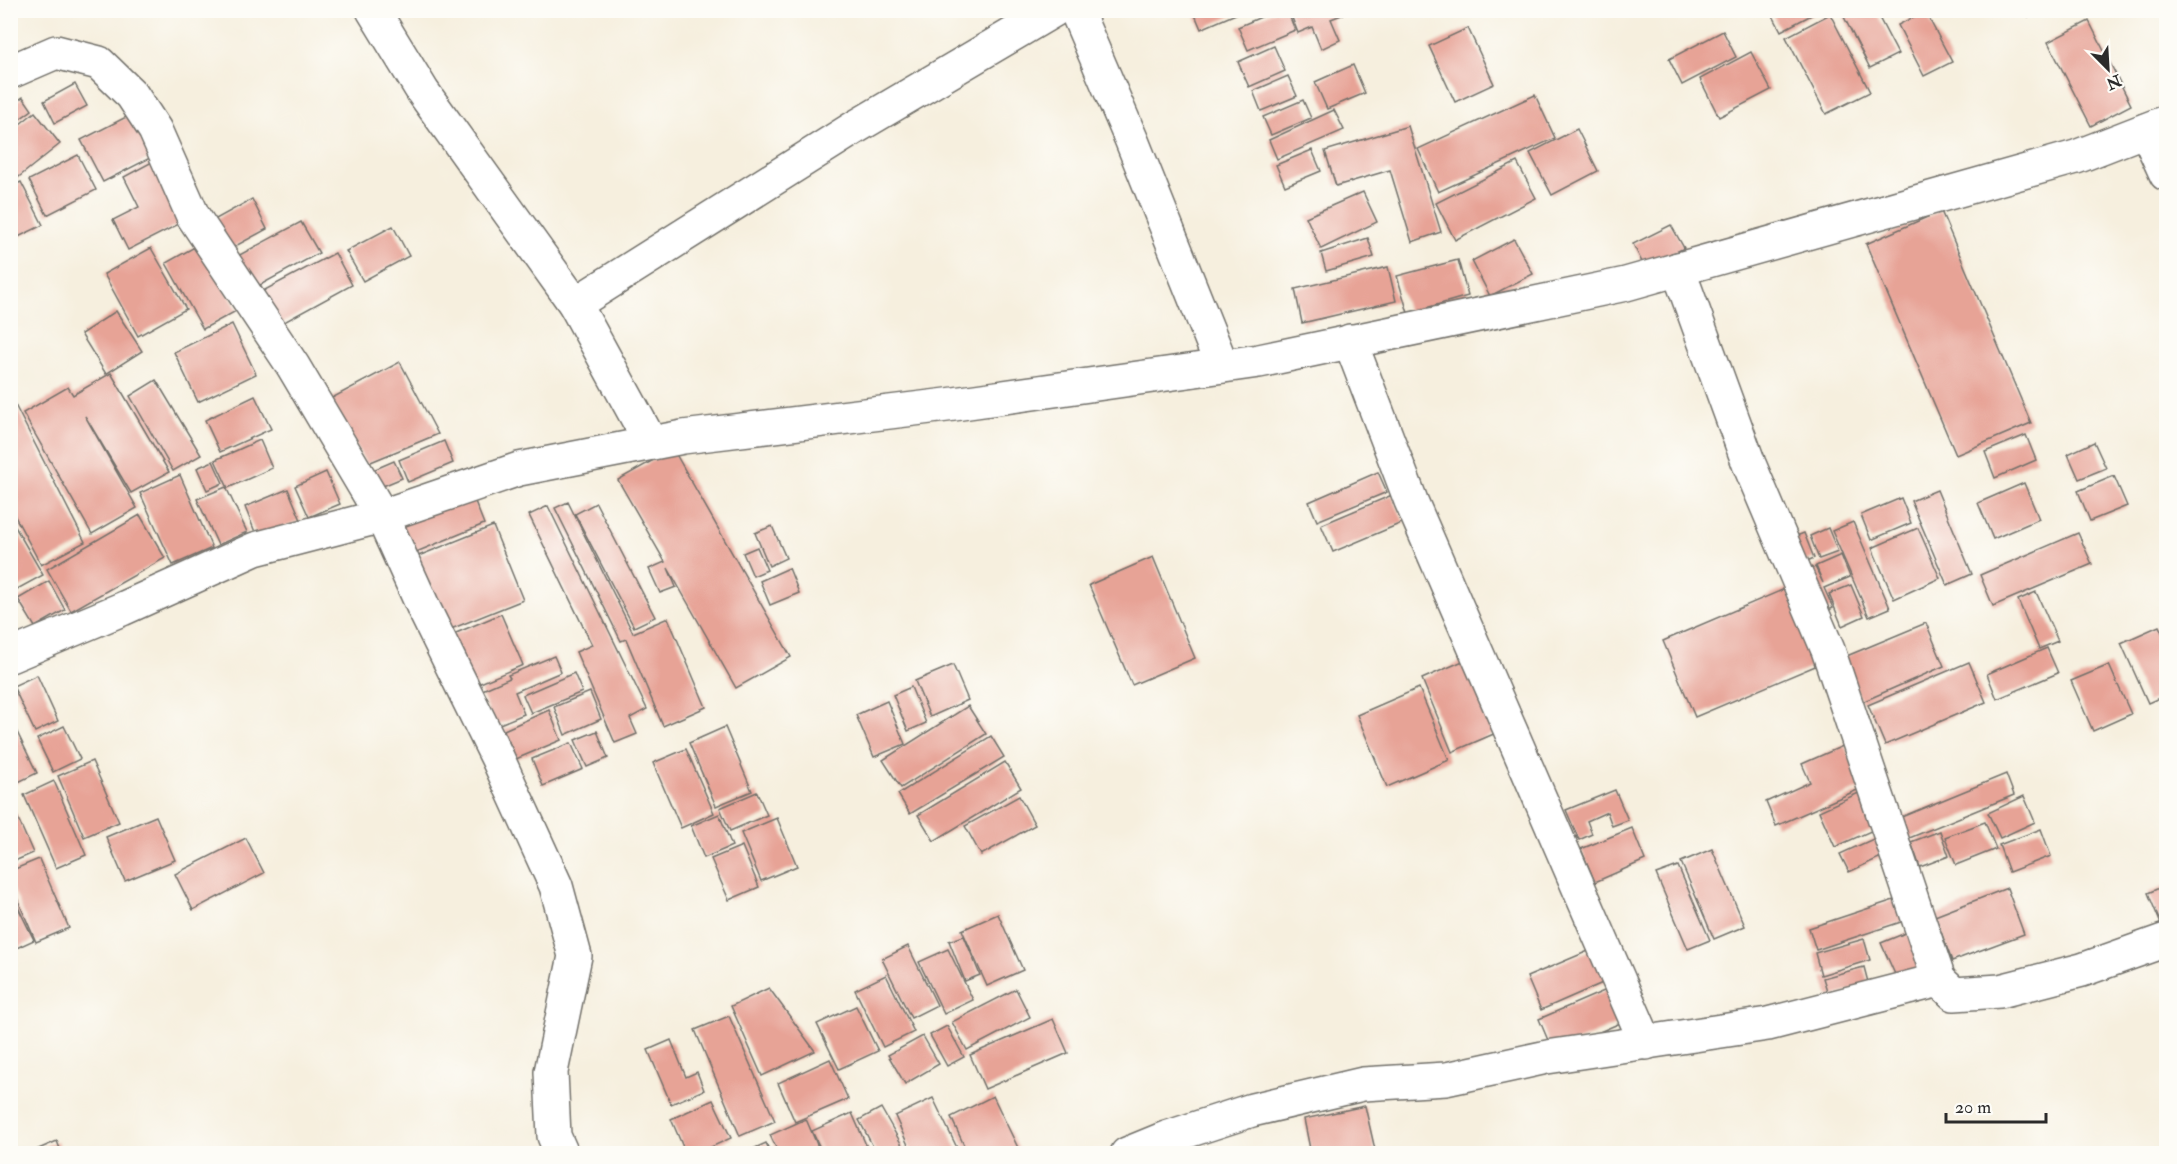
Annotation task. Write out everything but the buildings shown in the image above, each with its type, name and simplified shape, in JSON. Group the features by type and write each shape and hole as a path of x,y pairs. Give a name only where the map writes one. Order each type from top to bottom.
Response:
{"street":[{"path":"373,10 423,92 575,304 651,443"},
{"path":"575,304 854,128 1054,10"},
{"path":"1076,10 1222,366"},
{"path":"10,72 56,52 99,63 132,94 155,130 193,216 293,366 382,516 424,611 497,757 559,896 575,956 551,1072 554,1136 562,1154"},
{"path":"10,657 255,549 382,516 519,469 683,437 947,405 1259,361 1626,284 2076,157 2156,126 2166,174"},
{"path":"1678,269 1749,464 1828,650 1939,980 1954,994 2000,991 2082,970 2166,940"},
{"path":"1350,341 1411,501 1646,1043"},
{"path":"1127,1154 1166,1138 1252,1110 1363,1084 1446,1079 1547,1057 1768,1024 1939,980"}]}
